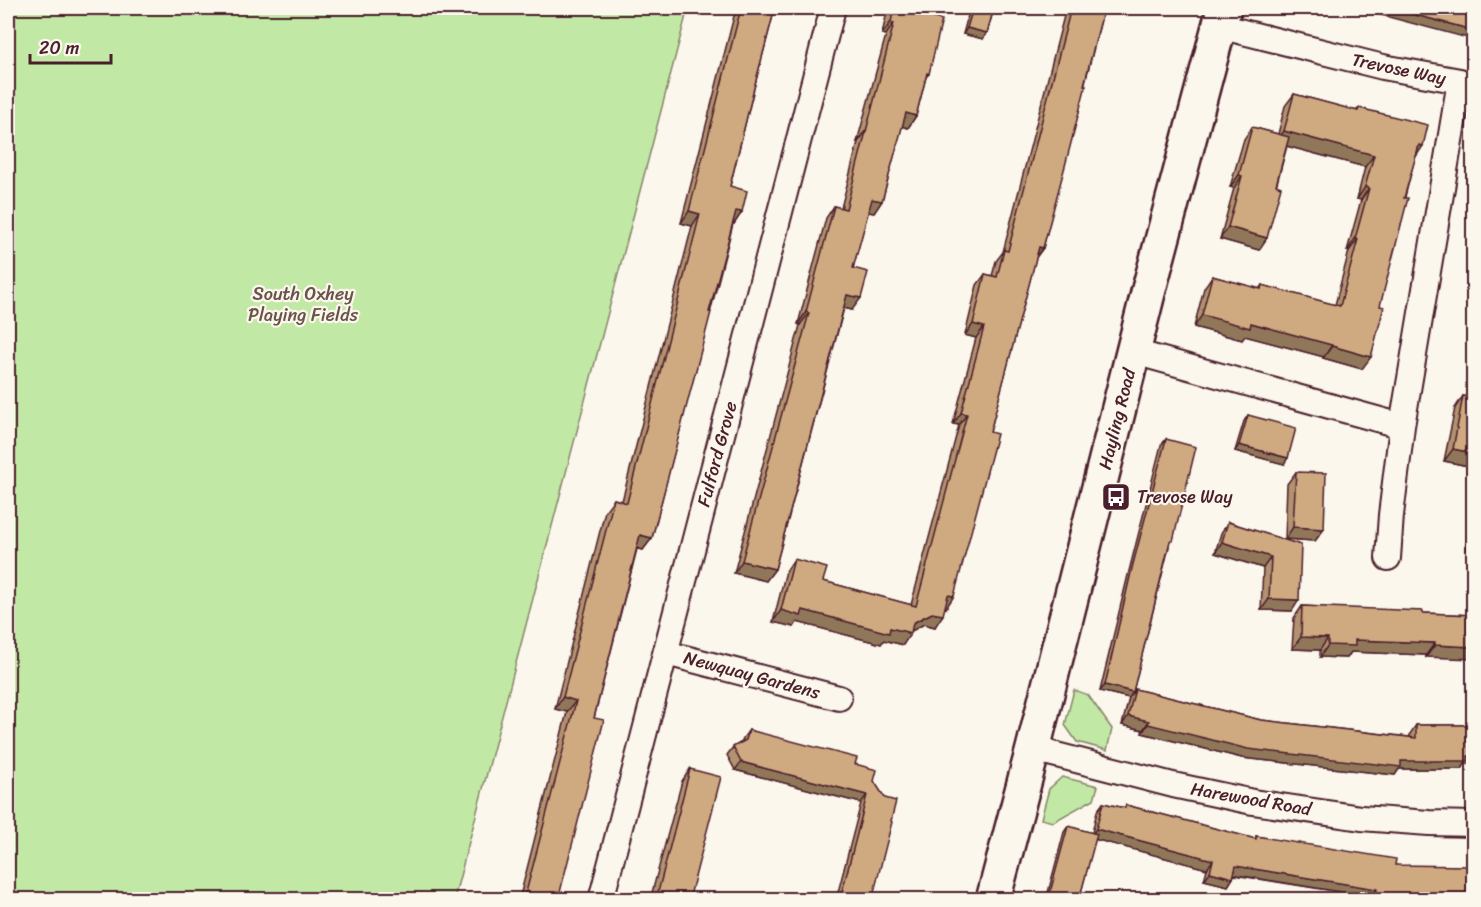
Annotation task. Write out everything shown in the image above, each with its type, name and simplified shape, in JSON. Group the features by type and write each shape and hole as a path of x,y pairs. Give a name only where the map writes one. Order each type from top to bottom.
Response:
{"street":[{"name":"Fulford Grove","path":"601,900 833,8"},
{"name":"Trevose Way","path":"1222,17 1383,67 1467,82 1402,426 1390,515 1388,558"},
{"name":"Hayling Road","path":"993,900 1222,17"},
{"path":"1134,352 1402,426"},
{"name":"Newquay Gardens","path":"666,653 839,698"},
{"name":"Harewood Road","path":"1033,749 1173,785 1253,802 1361,818 1473,824"}],"green space":[{"name":"South Oxhey Playing Fields","path":"8,8 688,8 454,899 8,899"},
{"path":"1074,690 1088,695 1112,729 1107,750 1077,742 1065,725"},
{"path":"1062,777 1098,786 1094,799 1053,822 1041,819 1049,789"}],"building":[{"path":"741,8 775,8 730,186 747,191 742,212 736,211 652,538 640,535 594,718 604,720 558,900 524,900 576,701 563,697 614,499 627,503 700,214 689,211"},
{"path":"894,8 933,8 930,17 942,20 929,74 927,73 916,116 906,113 882,201 872,199 853,268 868,272 861,298 847,295 775,569 742,561 809,313 806,312 834,206 846,209 894,23 891,22"},
{"path":"973,8 994,8 987,33 967,28"},
{"path":"1071,8 1104,8 1043,248 1039,247 990,432 997,434 954,596 948,595 943,615 932,613 913,623 911,633 890,628 889,633 803,610 801,616 781,610 794,559 827,568 823,581 916,606 967,414 961,413 984,327 973,324 985,274 997,277 1004,250 1008,251"},
{"path":"1389,8 1473,8 1473,30"},
{"path":"1294,94 1358,111 1359,108 1428,125 1423,146 1419,145 1404,198 1408,198 1380,306 1384,307 1371,357 1251,323 1250,328 1202,315 1212,276 1261,289 1262,285 1340,306 1358,239 1355,239 1369,188 1365,187 1374,155 1284,131"},
{"path":"1252,127 1289,137 1276,185 1281,187 1267,238 1228,227"},
{"path":"1473,390 1473,453 1453,449 1463,396 1472,398"},
{"path":"1248,415 1296,428 1288,458 1239,445"},
{"path":"1166,439 1196,447 1133,692 1105,685 1132,568"},
{"path":"1296,472 1326,473 1324,529 1293,527"},
{"path":"1228,522 1301,545 1299,600 1269,599 1271,557 1222,542"},
{"path":"1302,606 1473,615 1473,647 1355,640 1355,646 1328,645 1328,638 1301,637"},
{"path":"1135,689 1261,720 1416,738 1416,725 1473,725 1473,756 1468,756 1468,761 1401,761 1401,767 1248,749 1148,724 1149,721 1128,716"},
{"path":"749,730 857,758 855,764 877,770 874,781 885,798 896,801 872,900 840,900 867,795 741,762 733,747 746,740"},
{"path":"690,769 721,777 689,900 656,900"},
{"path":"1103,803 1125,808 1126,805 1256,839 1256,836 1396,859 1395,865 1469,866 1469,875 1473,875 1473,900 1375,900 1377,889 1236,866 1233,878 1210,872 1213,860 1096,829"},
{"path":"1068,826 1097,834 1079,900 1048,900"}],"place":[{"name":"Trevose Way","path":"1116,497"}]}
